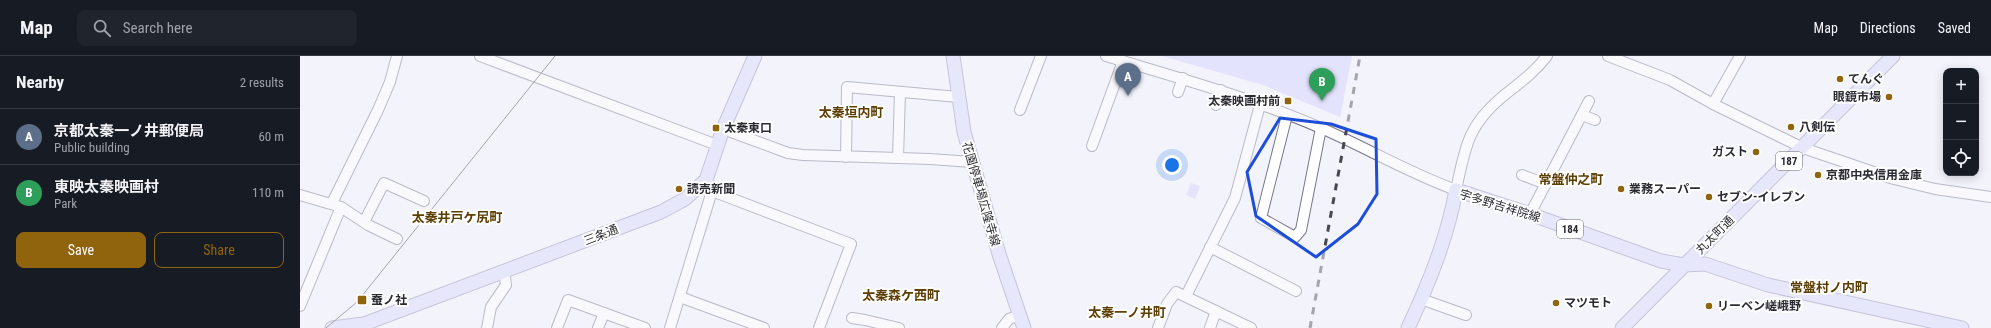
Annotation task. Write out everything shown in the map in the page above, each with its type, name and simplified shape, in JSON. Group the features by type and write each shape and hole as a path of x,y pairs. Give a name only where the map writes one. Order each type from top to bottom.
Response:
{"main road":[{"name":"三条通","path":"332,328 360,326 668,209 709,186 717,146 723,129 755,56"},
{"name":"花園停車場広隆寺線","path":"952,56 964,132 998,254 1024,328"},
{"name":"丸太町通","path":"1622,328 1893,56"},
{"name":"宇多野吉祥院線","path":"1408,328 1434,270 1442,248 1449,226 1456,190 1530,214 1661,261 1684,265 1705,264 1768,285 1962,328"}],"street":[{"path":"300,306 337,205 390,82 397,56"},
{"path":"480,56 717,146"},
{"path":"1020,110 1041,56"},
{"path":"1106,56 1221,90 1321,128 1426,179 1456,190 1465,147 1475,126 1501,97 1533,73 1547,56"},
{"path":"1608,56 1670,80 1713,104 1803,148 1894,179 1935,189 1991,197"},
{"path":"1713,104 1740,56"},
{"path":"1092,146 1123,61"},
{"path":"1178,92 1183,78"},
{"path":"846,158 847,87 958,97"},
{"path":"1216,105 1221,90"},
{"path":"898,158 900,92"},
{"path":"1530,214 1589,101"},
{"path":"1186,296 1235,198 1260,105"},
{"path":"1287,115 1261,218 1295,236 1301,230 1321,128"},
{"path":"1582,115 1595,120"},
{"path":"723,129 788,153 846,158 898,158 972,162"},
{"path":"1522,175 1546,184"},
{"path":"364,222 384,183 424,201"},
{"path":"670,328 680,297 709,186 851,244 819,328"},
{"path":"300,195 337,205 364,222 397,238"},
{"path":"1210,247 1296,291"},
{"path":"487,328 491,307 506,285 504,271"},
{"path":"1158,328 1167,304 1176,292 1251,328"},
{"path":"680,297 764,328"},
{"path":"1421,299 1466,315"},
{"path":"557,328 568,300 645,328"},
{"path":"1210,328 1216,311"},
{"path":"598,328 604,313"},
{"path":"1002,328 1009,319 1020,315"},
{"path":"852,318 899,328"}],"highlighted area":[{"path":"1280,118 1331,124 1376,139 1377,194 1358,224 1316,257 1256,216 1247,172"}],"shaded area":[{"path":"1162,56 1352,56 1340,117 1263,85"},
{"path":"1191,183 1200,186 1195,199 1186,195"}],"tram line":[{"path":"326,328 357,302 555,56"}],"railway":[{"path":"1310,328 1360,56"}],"place":[{"name":"てんぐ","path":"1840,79"},
{"name":"京都太秦一ノ井郵便局","path":"1128,96"},
{"name":"眼鏡市場","path":"1889,97"},
{"name":"太秦映画村前","path":"1288,101"},
{"name":"東映太秦映画村","path":"1322,101"},
{"name":"八剣伝","path":"1791,127"},
{"name":"太秦東口","path":"716,128"},
{"name":"ガスト","path":"1756,152"},
{"name":"京都中央信用金庫","path":"1818,175"},
{"name":"読売新聞","path":"679,189"},
{"name":"業務スーパー","path":"1621,189"},
{"name":"セブン-イレブン","path":"1709,197"},
{"name":"蚕ノ社","path":"362,300"},
{"name":"マツモト","path":"1556,303"},
{"name":"リーベン嵯峨野","path":"1709,306"}],"district":[{"name":"太秦垣内町","path":"851,112"},
{"name":"常盤仲之町","path":"1571,179"},
{"name":"太秦井戸ケ尻町","path":"457,217"},
{"name":"常盤村ノ内町","path":"1829,287"},
{"name":"太秦森ケ西町","path":"901,295"},
{"name":"太秦一ノ井町","path":"1127,312"}]}
